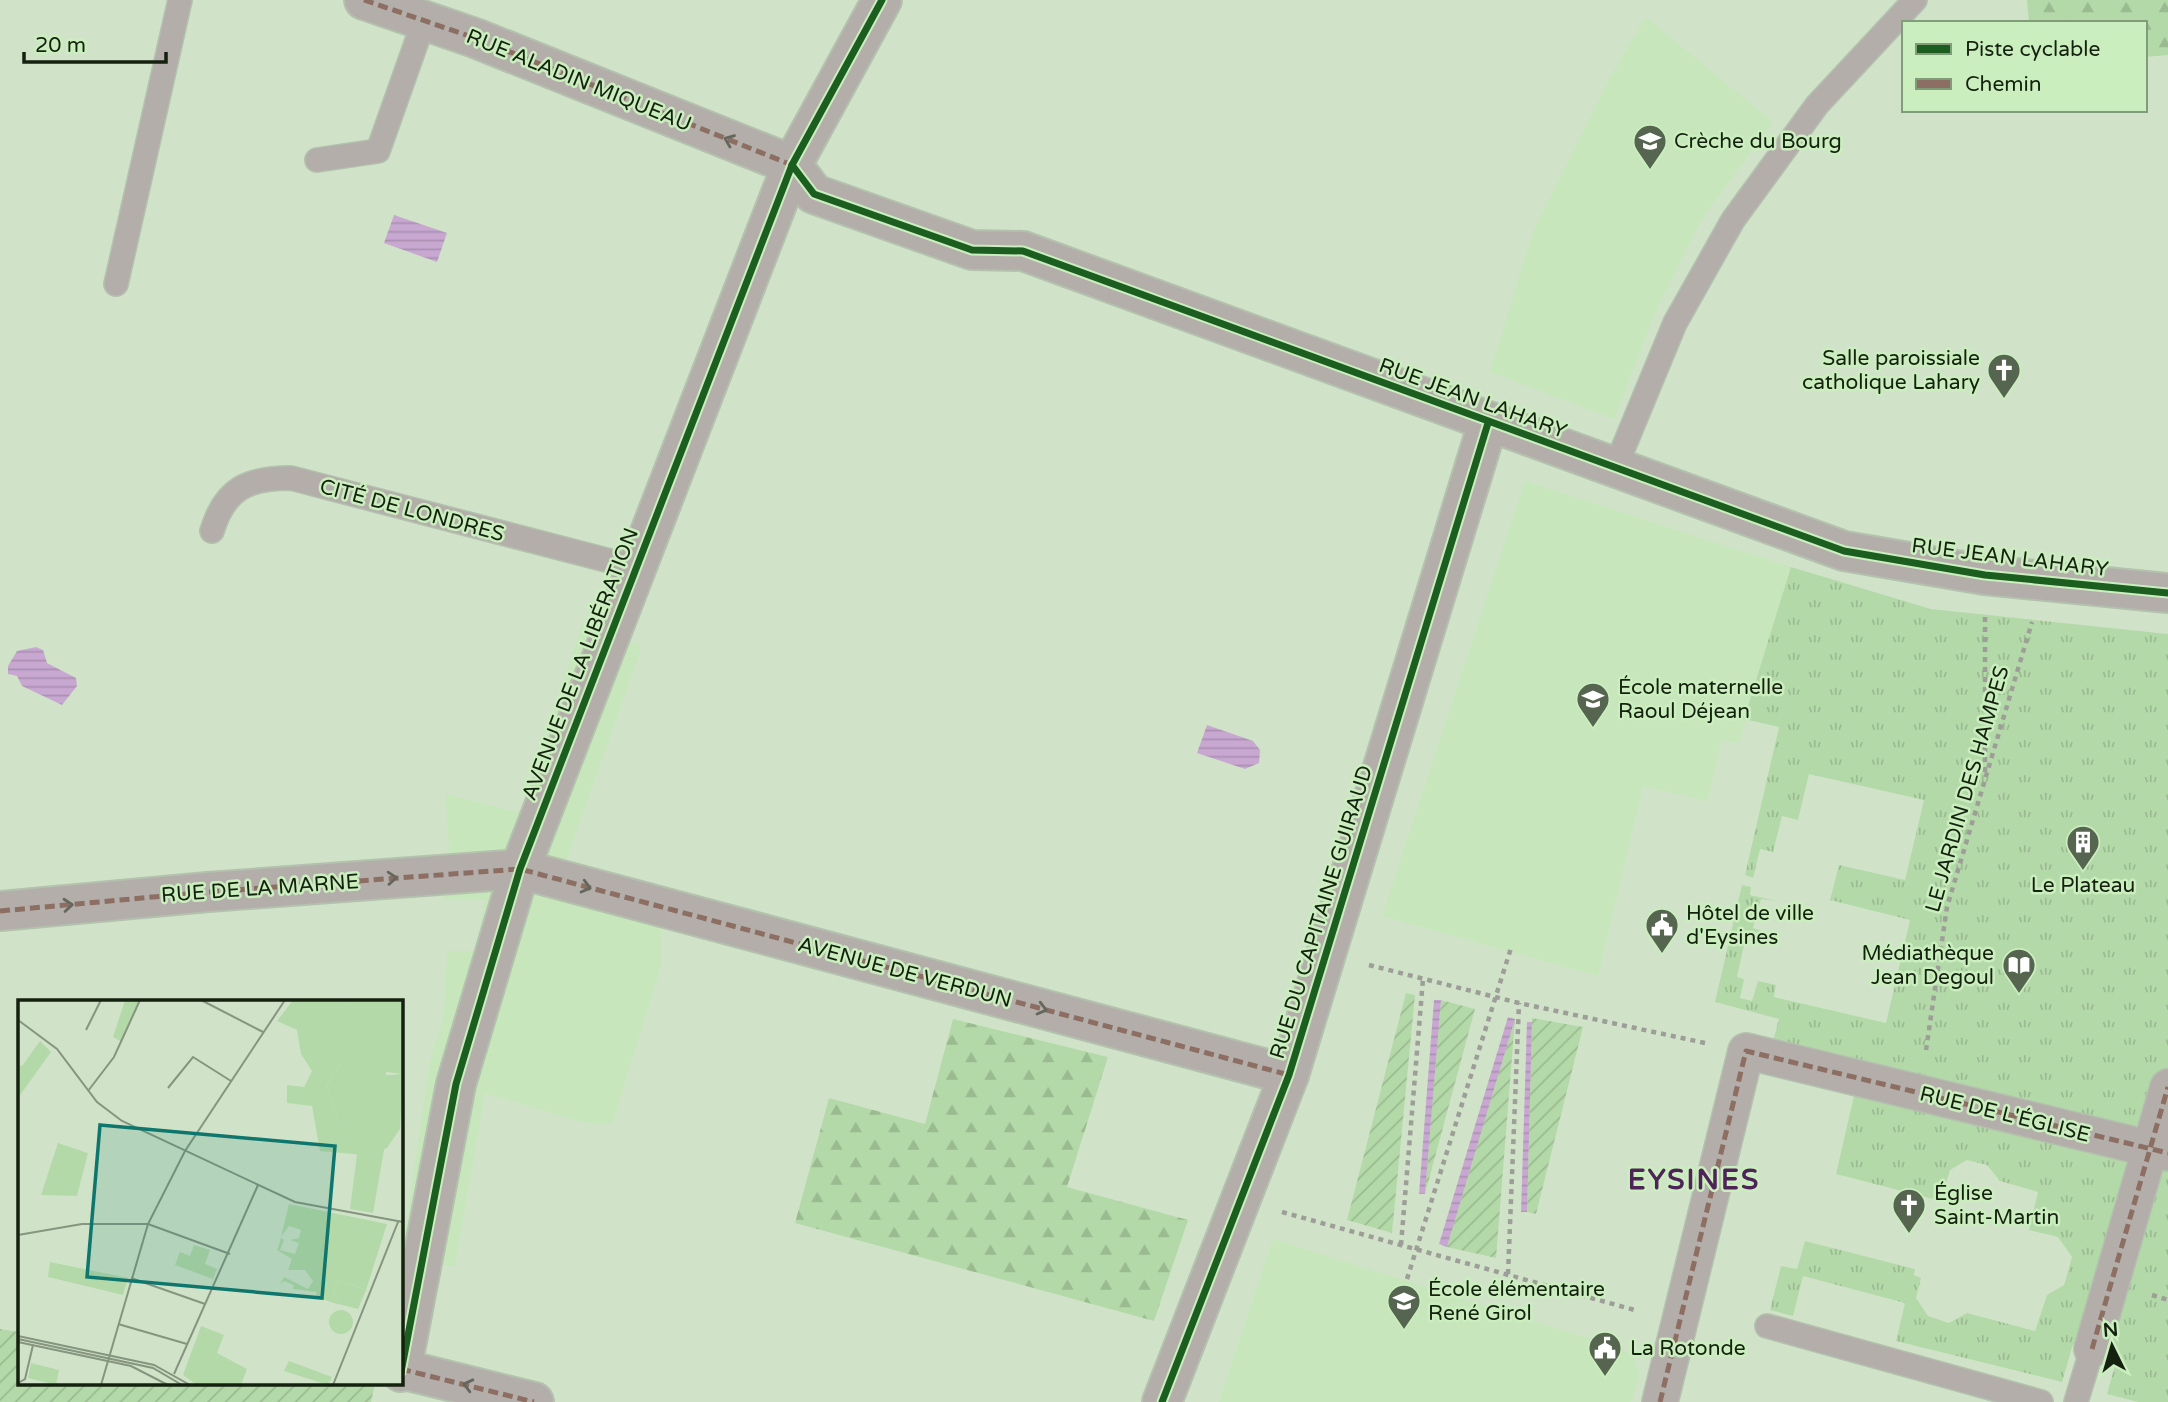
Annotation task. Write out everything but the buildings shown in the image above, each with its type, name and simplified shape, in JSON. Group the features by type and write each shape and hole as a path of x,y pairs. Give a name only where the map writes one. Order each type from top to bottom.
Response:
{"street":[{"name":"RUE ALADIN MIQUEAU","path":"364,0 475,38 792,165"},
{"name":"AVENUE DE LA LIBÉRATION","path":"402,1365 456,1083 520,869 792,165 882,0"},
{"name":"RUE JEAN LAHARY","path":"792,165 814,194 972,250 1023,251 1844,551 1984,575 2168,593"},
{"name":"RUE DU CAPITAINE GUIRAUD","path":"1162,1402 1289,1075 1488,423"},
{"name":"RUE DE LA MARNE","path":"0,911 208,892 520,869"},
{"name":"AVENUE DE VERDUN","path":"520,869 1289,1075"},
{"name":"RUE DE L'ÉGLISE","path":"1746,1051 2159,1151"},
{"path":"1660,1402 1746,1051"},
{"path":"2091,1349 2159,1151 2168,1087"},
{"path":"402,1370 534,1402"},
{"path":"396,1402 399,1384"}],"lane":[{"path":"116,284 180,0"},
{"path":"1615,468 1675,323 1733,220 1817,105 1914,0"},
{"path":"317,160 378,151 425,21"},
{"name":"CITÉ DE LONDRES","path":"212,531 219,508 236,489 262,478 291,478 636,568"},
{"path":"1767,1326 2041,1402"},
{"path":"2076,1402 2091,1349"}],"path":[{"path":"1984,575 1985,781"},
{"path":"1407,1279 1511,948"},
{"path":"1326,954 1520,1003 1746,1051"},
{"path":"1401,1245 1423,979"},
{"path":"1508,1274 1520,1003"},
{"path":"1240,1200 1680,1322"}],"shaded area":[{"name":"Crèche du Bourg","path":"1646,17 1773,122 1701,220 1655,313 1614,419 1490,372 1534,229 1609,79"},
{"path":"394,215 447,233 437,262 384,243"},
{"name":"École maternelle Raoul Déjean","path":"1525,481 1791,567 1739,743 1722,740 1707,801 1643,786 1598,976 1382,916"},
{"path":"581,627 642,646 566,861 661,886 661,966 612,1124 582,1122 485,1093 455,1266 402,1262 430,1060 444,1017 447,951 475,951 485,900 444,900 449,845 445,794 517,812 523,809"},
{"path":"36,647 43,650 47,663 76,678 77,686 62,705 22,686 17,676 8,674 8,666 17,651"},
{"path":"1207,725 1253,741 1260,750 1259,763 1245,769 1197,753"},
{"path":"1434,1000 1441,1000 1425,1194 1419,1194"},
{"path":"1508,1017 1515,1019 1447,1247 1439,1244"},
{"path":"1527,1022 1532,1022 1527,1212 1521,1212"},
{"name":"École élémentaire René Girol","path":"1273,1239 1623,1349 1635,1359 1639,1374 1633,1397 1630,1402 1219,1402"}],"green space":[{"path":"2027,0 2168,0 2168,55 2147,57 2147,21 2029,21"},
{"path":"1791,567 1931,609 2168,634 2168,1402 2138,1402 2107,1394 2118,1355 2073,1344 2062,1382 1896,1341 1905,1303 1803,1276 1793,1316 1770,1310 1781,1266 1797,1269 1805,1241 1915,1269 1914,1275 1921,1278 1916,1298 1928,1316 1949,1323 1967,1313 2035,1331 2047,1295 2064,1285 2072,1257 2058,1237 2029,1230 2038,1192 2000,1181 1987,1165 1967,1160 1950,1170 1944,1189 1937,1187 1933,1199 1836,1174 1861,1065 1772,1045 1779,1019 1715,1002 1742,885 1751,887 1750,895 1777,901 1761,899 1753,928 1770,933 1768,940 1746,936 1737,977 1744,979 1740,998 1752,1001 1758,981 1776,985 1774,997 1886,1023 1910,920 1830,900 1839,865 1905,880 1924,800 1809,774 1798,820 1782,816 1773,852 1760,849 1753,878 1745,875 1779,727 1744,719"},
{"path":"1406,993 1415,995 1392,1233 1347,1220"},
{"path":"1441,1000 1475,1009 1425,1194"},
{"path":"1532,1018 1583,1027 1536,1214 1527,1212"},
{"path":"953,1019 1108,1057 1067,1187 1188,1220 1154,1321 795,1223 829,1098 925,1124"},
{"path":"1515,1019 1496,1258 1447,1247"},
{"path":"0,1329 18,1332 18,1384 375,1384 371,1402 0,1402"}],"marked path":[{"path":"364,0 475,38 792,165 796,170"},
{"path":"0,911 208,892 520,869 1289,1075"},
{"path":"1660,1402 1746,1051 2168,1153"},
{"path":"2092,1349 2168,1087"},
{"path":"402,1369 534,1402"}],"cycle path":[{"path":"402,1367 456,1084 520,869 792,165 882,0"},
{"path":"792,165 814,194 972,250 1023,251 1844,551 1985,575 2168,593"},
{"path":"1162,1402 1289,1075 1488,423"}],"place":[{"name":"Crèche du Bourg","path":"1650,171"},
{"name":"Salle paroissiale catholique Lahary","path":"2004,400"},
{"name":"École maternelle Raoul Déjean","path":"1593,729"},
{"name":"Le Plateau","path":"2083,872"},
{"name":"Hôtel de ville d'Eysines","path":"1662,955"},
{"name":"Médiathèque Jean Degoul","path":"2019,995"},
{"name":"Église Saint-Martin","path":"1909,1235"},
{"name":"École élémentaire René Girol","path":"1404,1331"},
{"name":"La Rotonde","path":"1605,1378"}],"district":[{"name":"EYSINES","path":"1694,1179"}]}
